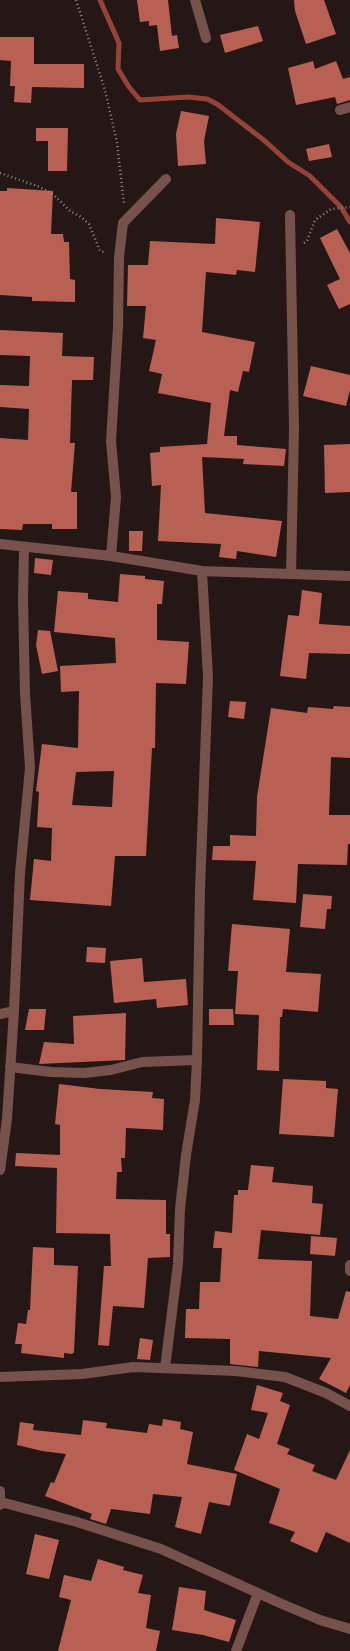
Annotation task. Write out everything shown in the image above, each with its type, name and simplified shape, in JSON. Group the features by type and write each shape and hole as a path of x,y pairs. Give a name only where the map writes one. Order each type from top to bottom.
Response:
{"street":[{"path":"195,0 206,38"},
{"path":"340,110 350,107"},
{"path":"111,556 116,497 111,441 118,326 119,257 123,223 166,179"},
{"path":"290,215 294,428 291,574"},
{"path":"0,544 24,548 111,556 202,571 350,576"},
{"path":"0,1170 10,1067 20,873 30,768 25,693 23,600 24,548"},
{"path":"165,1368 178,1264 180,1209 186,1155 195,1100 197,1060 200,890 208,677 202,571"},
{"path":"0,1014 14,1011"},
{"path":"10,1067 51,1072 84,1073 111,1070 142,1062 197,1060"},
{"path":"350,1265 350,1271"},
{"path":"0,1377 82,1374 133,1367 236,1371 285,1377 326,1393 350,1406"},
{"path":"0,1491 0,1504 77,1522 161,1549 258,1594 320,1620 350,1629"},
{"path":"236,1651 258,1594"}],"path":[{"path":"76,0 105,90 117,143 126,220"},
{"path":"0,173 40,187 54,195 70,211 81,217 89,224 100,251 119,257"},
{"path":"291,252 307,241 316,220 332,209 350,207"}],"building":[{"path":"137,0 168,0 172,36 177,35 179,48 160,51 157,25 149,26 149,21 140,22"},
{"path":"294,0 324,0 336,34 306,44 295,11"},
{"path":"258,26 263,41 225,53 220,35"},
{"path":"0,37 34,37 34,64 84,64 84,88 32,87 31,103 14,102 15,86 10,86 11,61 0,60"},
{"path":"313,61 315,69 336,61 343,79 350,77 350,100 337,104 335,97 296,105 288,68"},
{"path":"181,111 209,116 204,141 206,164 178,166 176,134"},
{"path":"36,128 68,128 67,171 48,171 48,141 36,141"},
{"path":"329,144 332,157 309,161 306,149"},
{"path":"7,188 53,191 51,234 63,234 64,242 69,242 70,279 75,280 75,302 32,301 32,297 0,295 0,191 7,191"},
{"path":"216,218 260,222 255,272 237,270 236,275 206,272 202,332 255,342 249,372 243,371 238,392 230,390 224,436 237,436 237,445 286,449 284,466 243,464 244,459 202,457 205,513 282,521 276,557 237,551 236,559 219,557 221,544 158,541 161,485 152,486 150,453 160,452 160,447 207,444 211,403 158,393 162,374 149,371 156,340 143,338 146,306 127,306 128,265 148,265 150,241 215,244"},
{"path":"337,229 350,253 350,304 339,309 327,285 340,279 320,238"},
{"path":"0,330 63,333 62,356 94,357 93,380 72,380 70,443 75,443 71,492 77,492 77,529 52,529 52,524 23,524 22,530 0,529 0,438 28,440 29,409 0,407 0,385 29,386 30,356 0,355"},
{"path":"311,366 350,375 350,390 346,406 303,396"},
{"path":"350,444 350,492 325,493 324,445"},
{"path":"129,531 143,531 142,551 129,551"},
{"path":"35,558 53,560 51,575 34,573"},
{"path":"120,574 145,576 145,579 164,581 162,604 157,604 157,640 189,642 186,684 156,683 155,748 152,748 146,856 115,856 111,906 30,900 34,859 51,861 52,828 37,827 39,792 36,791 42,744 78,748 79,691 61,692 60,666 116,663 115,638 54,632 58,591 88,593 88,599 118,602","holes":["114,771 112,807 72,805 76,772"]},
{"path":"302,590 322,593 319,624 350,626 350,654 309,653 306,679 280,676 288,615 299,616"},
{"path":"38,630 50,631 58,671 42,674 36,645"},
{"path":"230,701 246,702 244,719 228,717"},
{"path":"334,706 350,707 350,758 331,757 329,815 350,815 350,844 348,844 347,865 298,864 296,903 253,900 256,861 212,860 213,846 230,846 230,835 256,836 257,797 271,708 307,713 308,707 333,709"},
{"path":"303,894 332,896 331,909 327,909 325,929 300,927"},
{"path":"232,924 290,929 286,972 321,974 318,1012 283,1009 282,1017 280,1017 279,1071 257,1070 259,1015 235,1014 238,971 228,971"},
{"path":"87,947 106,948 105,963 86,962"},
{"path":"142,958 144,982 186,979 188,1005 157,1008 156,999 114,1003 110,961"},
{"path":"29,1009 46,1009 44,1030 25,1030"},
{"path":"209,1009 233,1009 234,1025 209,1025"},
{"path":"126,1013 125,1060 39,1064 44,1042 74,1044 73,1016"},
{"path":"283,1079 326,1081 326,1088 338,1089 334,1137 279,1134"},
{"path":"59,1084 100,1089 153,1092 152,1098 164,1099 163,1130 126,1128 125,1158 121,1158 122,1172 117,1172 116,1199 166,1200 166,1234 170,1234 170,1257 148,1258 144,1308 113,1306 109,1346 98,1345 104,1266 111,1266 110,1234 56,1233 57,1168 15,1166 16,1153 60,1155 60,1125 55,1124"},
{"path":"251,1165 274,1167 272,1182 313,1186 312,1203 323,1204 320,1235 261,1230 258,1259 312,1261 310,1316 338,1319 346,1291 350,1292 350,1385 346,1393 319,1379 331,1358 259,1351 258,1367 230,1364 230,1339 185,1338 186,1309 199,1309 200,1282 220,1282 222,1248 213,1248 215,1231 232,1233 234,1195 238,1195 238,1190 248,1190"},
{"path":"311,1236 337,1238 335,1256 310,1254"},
{"path":"33,1247 54,1248 54,1265 78,1266 74,1352 72,1354 64,1353 64,1358 21,1353 22,1344 15,1344 18,1323 26,1324 28,1310 30,1310"},
{"path":"140,1338 153,1340 150,1360 137,1359"},
{"path":"257,1385 283,1393 280,1401 290,1405 277,1444 290,1449 287,1454 315,1465 312,1471 336,1480 350,1450 350,1543 326,1532 317,1553 290,1541 295,1532 269,1523 280,1489 234,1470 247,1434 259,1439 268,1413 251,1410"},
{"path":"163,1419 181,1422 180,1429 193,1432 187,1464 237,1474 230,1506 209,1502 201,1534 175,1527 182,1497 153,1494 150,1514 111,1509 106,1524 90,1519 92,1514 45,1496 51,1482 54,1483 66,1454 42,1451 17,1445 20,1422 34,1424 33,1430 81,1435 83,1420 107,1423 106,1428 147,1433 149,1424 162,1426"},
{"path":"35,1534 59,1540 49,1579 26,1574"},
{"path":"98,1559 124,1567 123,1570 143,1575 138,1593 151,1595 146,1628 160,1631 156,1651 58,1651 71,1600 59,1597 64,1575 91,1581"},
{"path":"179,1587 206,1591 204,1610 236,1620 229,1642 203,1635 172,1630"}],"waterway":[{"path":"100,0 119,43 118,69 129,87 140,100 188,97 207,99 217,104 265,141 288,162 310,176 341,207 350,222"}]}
